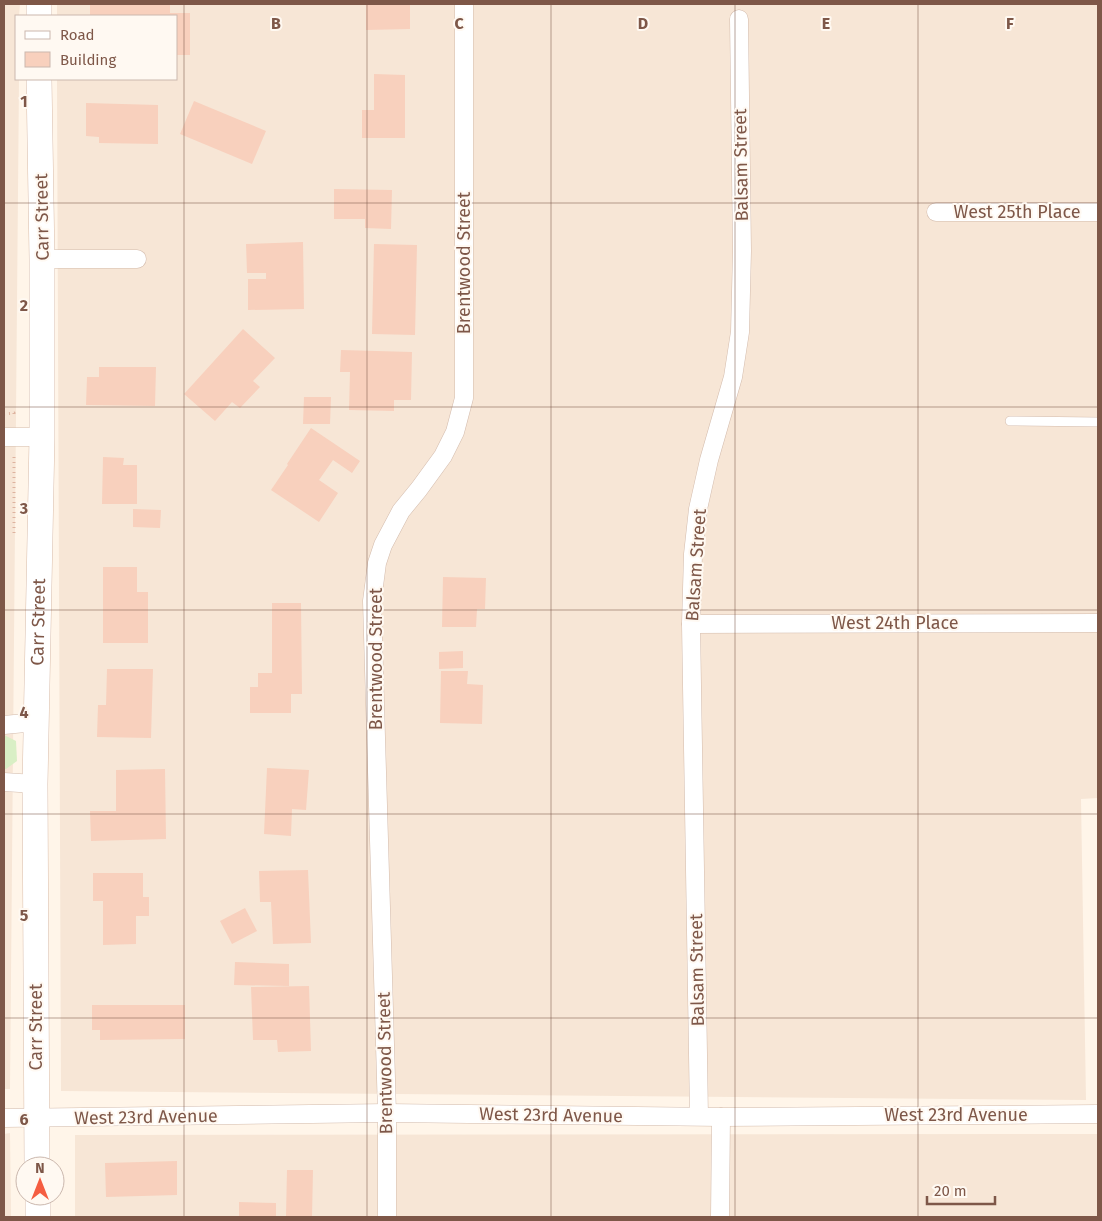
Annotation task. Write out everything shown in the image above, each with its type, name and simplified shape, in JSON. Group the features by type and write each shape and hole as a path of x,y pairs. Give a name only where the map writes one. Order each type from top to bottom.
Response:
{"street":[{"name":"Brentwood Street","path":"387,1217 386,1113 372,601 377,563 383,545 401,511 443,456 455,432 464,398 464,4"},
{"name":"Balsam Street","path":"700,1116 692,624 694,554 698,509 709,460 733,376 740,332 742,251 739,19"},
{"name":"Carr Street","path":"38,1156 35,784 42,437 39,80"},
{"name":"West 25th Place","path":"936,212 1098,212"},
{"path":"42,259 137,259"},
{"path":"4,437 42,437"},
{"name":"West 24th Place","path":"692,624 1098,623"},
{"path":"4,725 36,722"},
{"path":"4,782 35,784"},
{"name":"West 23rd Avenue","path":"4,1118 386,1113 721,1117 1098,1114"},
{"path":"720,1217 721,1117"}],"lane":[{"path":"1010,421 1098,422"}],"shaded area":[{"path":"4,4 20,4 19,15 15,15 15,80 19,80 10,1089 4,1089"},
{"path":"57,4 1098,4 1098,798 1081,799 1086,1100 61,1091 57,80 178,80 178,15 57,15"},
{"path":"10,1133 11,1217 4,1217 4,1134"},
{"path":"1098,1134 1098,1217 75,1217 75,1135"}],"green space":[{"path":"4,735 16,741 17,761 6,769 4,769"}],"building":[{"path":"90,4 170,4 170,13 190,13 190,55 178,55 178,15 90,15"},
{"path":"366,4 410,4 410,29 366,30"},
{"path":"374,74 405,75 405,138 362,138 362,110 374,110"},
{"path":"194,101 266,131 252,164 180,134"},
{"path":"86,103 158,105 158,144 99,143 99,137 86,136"},
{"path":"334,189 392,190 391,229 365,228 365,219 334,219"},
{"path":"303,242 304,309 248,310 248,279 266,279 266,273 247,273 246,244"},
{"path":"374,244 417,245 415,335 372,334"},
{"path":"243,329 275,358 253,381 260,387 240,408 232,402 215,421 184,394"},
{"path":"341,350 412,352 411,400 394,400 394,411 349,410 350,372 340,372"},
{"path":"99,367 156,367 155,406 86,405 87,377 99,377"},
{"path":"304,397 331,397 330,424 303,424"},
{"path":"311,428 360,461 352,473 333,460 319,480 338,493 319,522 271,490"},
{"path":"103,457 124,458 123,465 137,465 137,504 102,504"},
{"path":"133,509 161,510 160,528 133,527"},
{"path":"103,567 137,567 137,592 148,592 148,643 103,643"},
{"path":"443,577 486,578 485,609 477,609 476,627 442,627"},
{"path":"272,603 301,603 302,694 291,694 291,713 250,713 250,687 258,687 258,673 272,673"},
{"path":"463,651 463,668 439,669 439,652"},
{"path":"107,669 153,669 151,738 97,737 98,705 106,705"},
{"path":"441,671 468,671 467,684 483,685 482,724 440,723"},
{"path":"267,768 309,770 306,810 292,809 291,836 264,834"},
{"path":"165,769 166,839 91,841 90,811 116,811 116,770"},
{"path":"308,870 311,943 273,944 271,902 260,902 259,871"},
{"path":"93,873 143,873 143,897 149,897 149,916 136,916 136,944 103,945 103,901 93,901"},
{"path":"245,908 257,931 232,944 220,921"},
{"path":"235,962 289,964 289,986 234,985"},
{"path":"309,986 311,1051 278,1052 277,1040 253,1040 251,987"},
{"path":"92,1005 185,1005 185,1039 100,1040 100,1030 92,1030"},
{"path":"177,1161 177,1195 106,1197 105,1163"},
{"path":"287,1170 313,1170 312,1217 286,1216"},
{"path":"239,1202 276,1203 276,1217 239,1217"}]}
